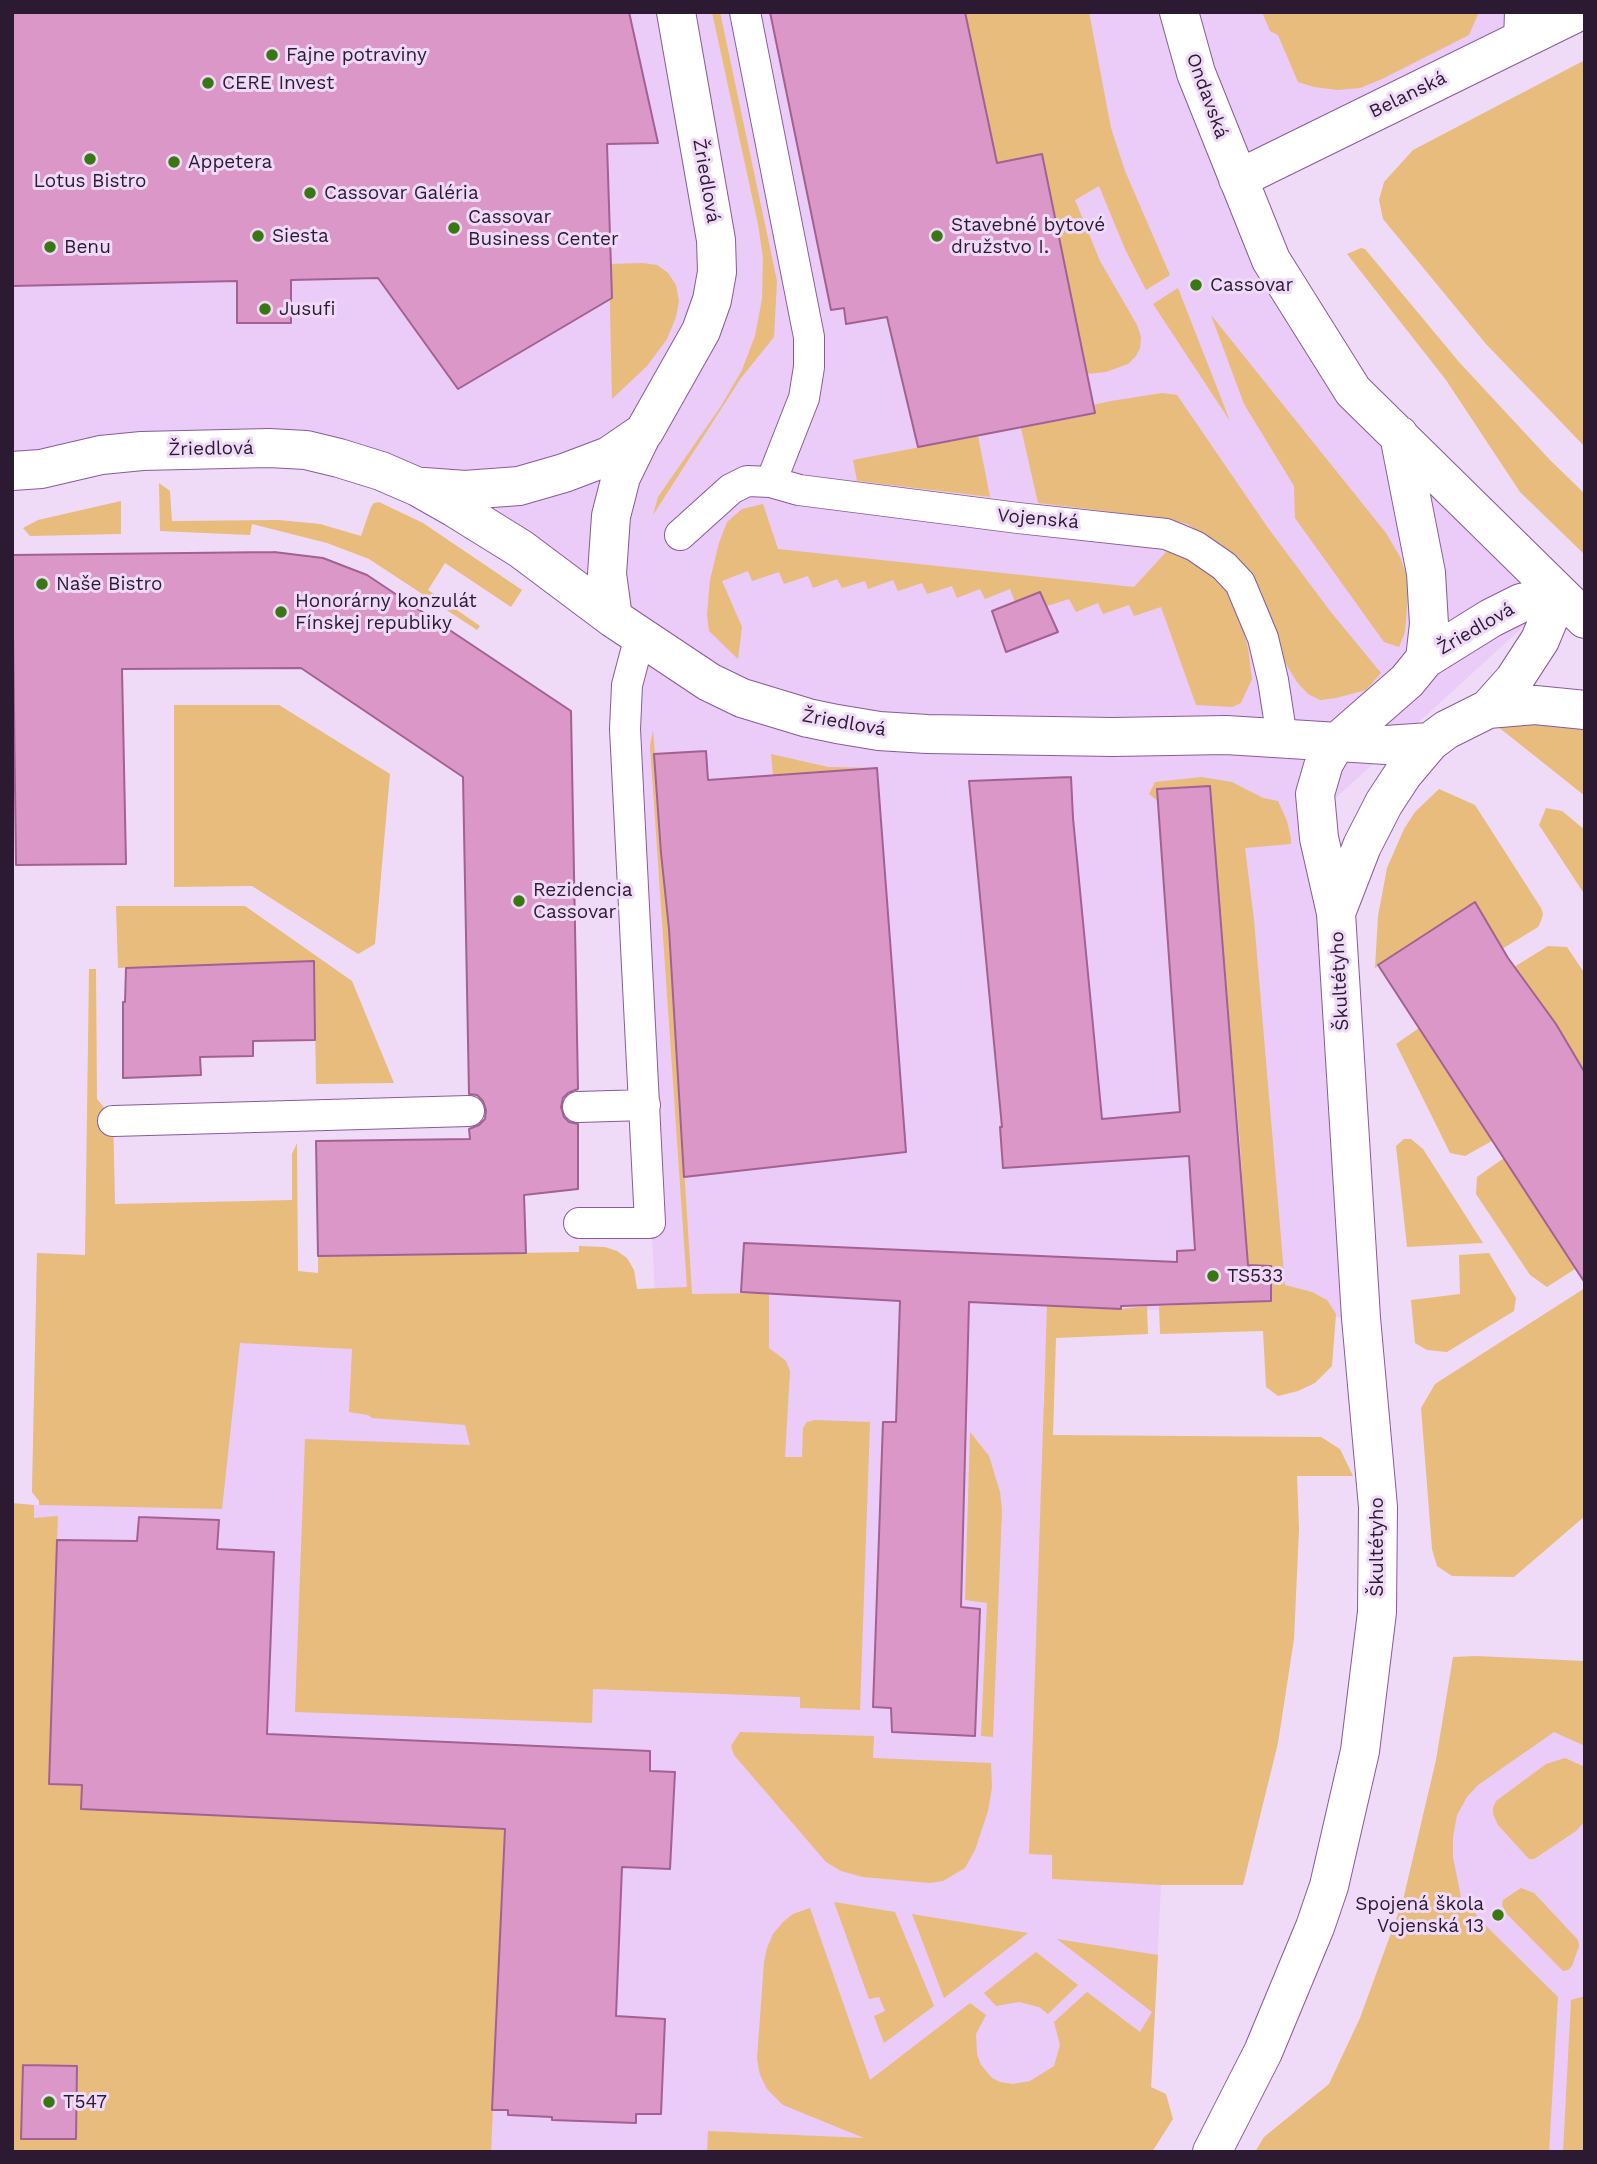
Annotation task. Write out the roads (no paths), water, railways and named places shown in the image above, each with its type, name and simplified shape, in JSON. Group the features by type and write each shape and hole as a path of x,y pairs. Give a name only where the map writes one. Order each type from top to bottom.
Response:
{"street":[{"name":"Žriedlová","path":"418,487 465,490 519,486 586,466 609,456 644,432 701,331 712,300 717,272 716,240 676,12"},
{"name":"Ondavská","path":"1179,12 1196,73 1238,179"},
{"name":"Belanská","path":"1238,179 1520,27 1578,12"},
{"path":"1238,179 1271,260 1353,391 1572,607"},
{"path":"627,627 607,574 611,516 621,477 644,432"},
{"name":"Žriedlová","path":"1399,435 1426,573 1429,624 1425,659"},
{"name":"Žriedlová","path":"22,477 102,455 142,451 269,448 306,450 339,458 381,471 418,487 521,549 627,627 709,682 742,698 808,718 879,731 1087,737 1226,736 1386,745 1430,742 1446,730 1488,709 1535,705 1585,710"},
{"name":"Žriedlová","path":"1336,743 1407,681 1425,659 1490,618 1521,603 1572,607"},
{"name":"Žriedlová","path":"1488,709 1526,664 1540,640 1572,607"},
{"name":"Škultétyho","path":"1336,913 1362,846 1384,803 1403,774 1430,742"},
{"name":"Škultétyho","path":"1212,2152 1263,2052 1315,1927 1329,1886 1360,1751 1377,1612 1378,1507 1361,1318 1336,913 1319,838 1315,793 1324,763 1336,743"}],"lane":[{"path":"745,12 809,337 810,367 804,398 771,482"},
{"name":"Vojenská","path":"680,535 731,489 747,481 771,482 800,490 1018,518 1166,534 1195,546 1224,566 1240,583 1263,638 1282,738"},
{"path":"579,1223 650,1223 625,729 627,627"},
{"path":"578,1107 645,1105"},
{"path":"113,1121 469,1111"}],"place":[{"name":"Fajne potraviny","path":"272,55"},
{"name":"CERE Invest","path":"208,83"},
{"name":"Lotus Bistro","path":"90,159"},
{"name":"Appetera","path":"174,162"},
{"name":"Cassovar Galéria","path":"310,193"},
{"name":"Cassovar Business Center","path":"454,228"},
{"name":"Siesta","path":"258,236"},
{"name":"Stavebné bytové družstvo I.","path":"937,236"},
{"name":"Benu","path":"50,247"},
{"name":"Cassovar","path":"1196,285"},
{"name":"Jusufi","path":"265,309"},
{"name":"Naše Bistro","path":"42,584"},
{"name":"Honorárny konzulát Fínskej republiky","path":"281,612"},
{"name":"Rezidencia Cassovar","path":"519,901"},
{"name":"TS533","path":"1213,1276"},
{"name":"Spojená škola Vojenská 13","path":"1498,1915"},
{"name":"T547","path":"49,2102"}]}
